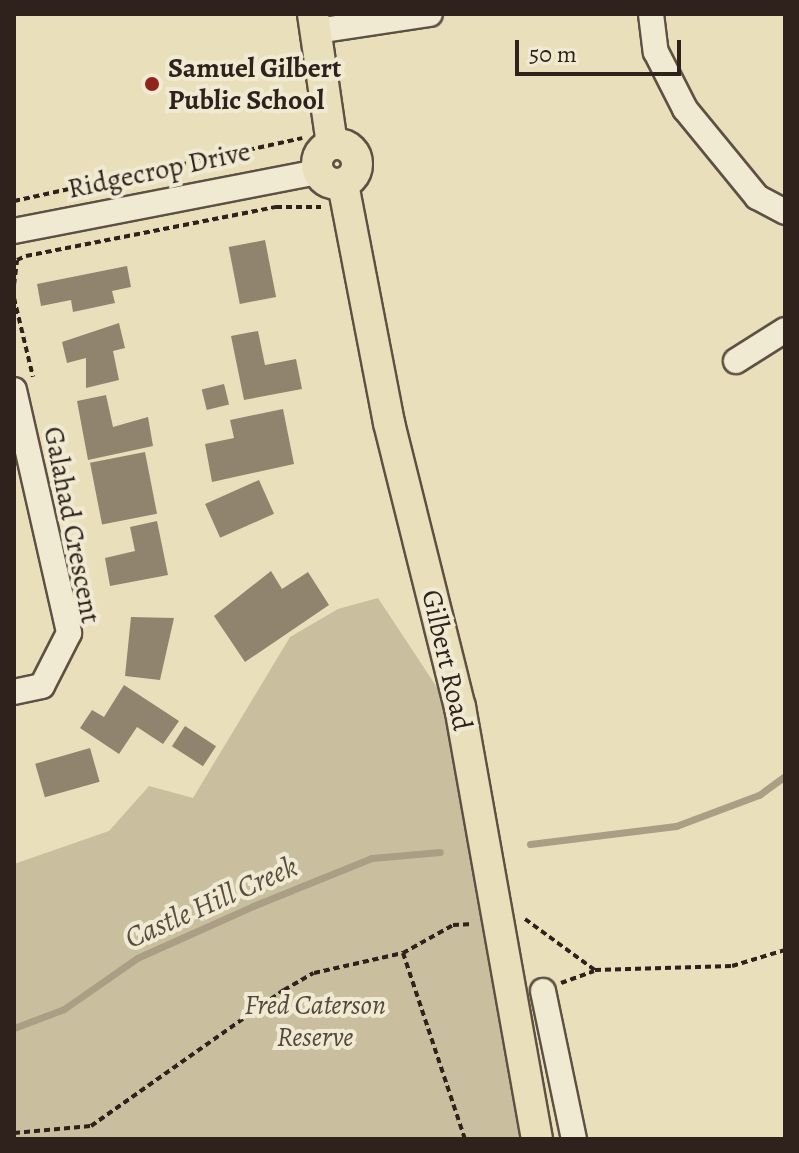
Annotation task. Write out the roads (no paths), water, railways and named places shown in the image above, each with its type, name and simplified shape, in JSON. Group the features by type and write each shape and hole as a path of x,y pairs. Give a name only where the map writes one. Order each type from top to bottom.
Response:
{"main road":[{"path":"315,23 332,144 319,154 336,185"},
{"name":"Gilbert Road","path":"336,185 389,423 460,707 537,1139"}],"street":[{"path":"315,23 430,14"},
{"path":"651,14 656,52 685,109 757,197 785,212"},
{"name":"Ridgecrop Drive","path":"14,231 336,185"},
{"path":"736,361 785,330"},
{"name":"Galahad Crescent","path":"14,390 69,633 42,686 14,692"},
{"path":"543,991 574,1139"}],"waterway":[{"name":"Castle Hill Creek","path":"530,844 676,826 759,795 785,776"},
{"name":"Castle Hill Creek","path":"14,1028 64,1009 137,958 253,906 372,858 440,852"}],"place":[{"name":"Samuel Gilbert Public School","path":"152,84"}],"park label":[{"name":"Fred Caterson Reserve","path":"315,1021"}]}
